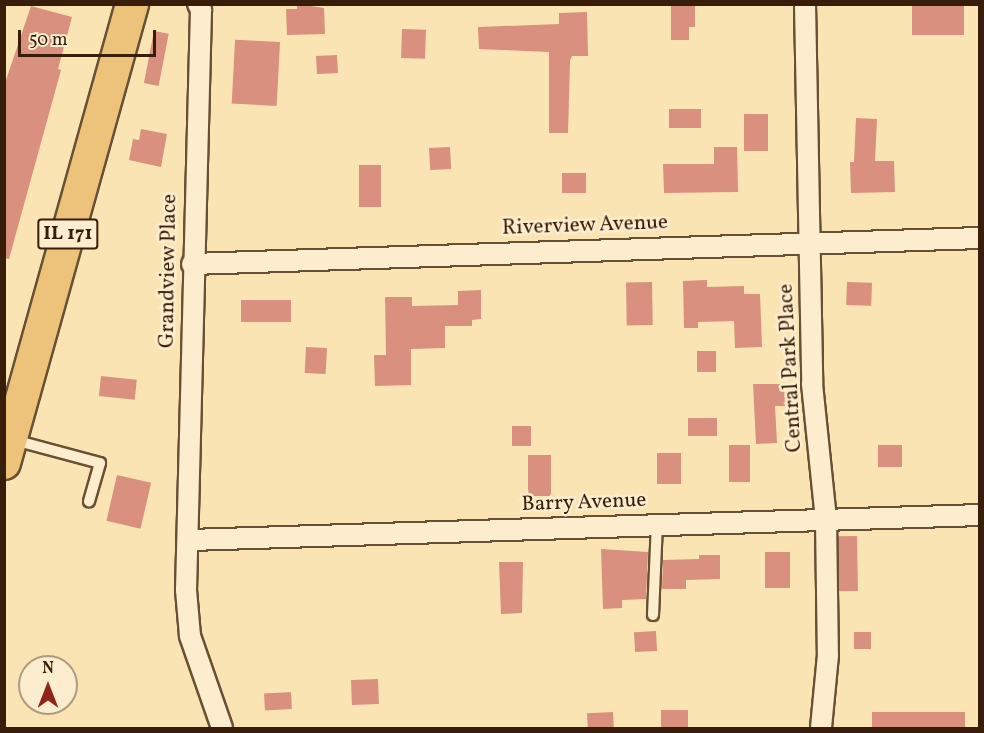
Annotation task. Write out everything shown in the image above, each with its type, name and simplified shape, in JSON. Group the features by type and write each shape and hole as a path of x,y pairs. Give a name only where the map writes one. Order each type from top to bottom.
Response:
{"main road":[{"name":"IL 171","path":"8,451 132,4"}],"street":[{"name":"Grandview Place","path":"198,4 201,10 192,264 190,540 186,590 190,636 222,729"},
{"name":"Central Park Place","path":"805,4 812,384 826,519 828,655 821,729"},
{"name":"Riverview Avenue","path":"192,264 980,238"},
{"name":"Barry Avenue","path":"190,540 980,515"}],"lane":[{"path":"8,451 100,463 89,501"},
{"path":"653,615 657,525"}],"building":[{"path":"297,4 324,8 325,34 287,35 286,9 297,9"},
{"path":"671,4 695,4 695,27 689,27 689,40 671,40"},
{"path":"912,4 964,4 964,35 912,35"},
{"path":"31,6 72,17 58,69 61,70 9,259 4,258 4,86"},
{"path":"587,12 588,56 572,56 570,61 568,133 549,133 549,52 479,49 478,27 559,24 559,13"},
{"path":"402,29 426,30 425,59 401,58"},
{"path":"154,31 169,34 159,86 144,83"},
{"path":"235,40 280,42 277,106 232,104"},
{"path":"337,55 338,73 317,74 316,56"},
{"path":"669,109 701,109 701,128 669,128"},
{"path":"744,114 768,114 768,151 744,151"},
{"path":"856,118 877,119 875,161 894,161 895,192 851,193 850,162 854,162"},
{"path":"141,129 167,134 161,167 129,160 133,139 139,140"},
{"path":"450,147 451,169 430,170 429,148"},
{"path":"714,147 737,147 738,192 664,193 663,164 714,164"},
{"path":"359,165 381,165 381,207 359,207"},
{"path":"562,173 586,173 586,193 562,193"},
{"path":"707,280 707,287 744,286 744,294 760,294 762,347 735,348 734,321 698,322 698,328 684,328 683,281"},
{"path":"626,282 652,282 653,325 627,325"},
{"path":"847,282 872,283 871,306 846,305"},
{"path":"481,290 481,319 472,320 472,326 445,326 445,348 411,349 411,385 375,386 374,355 386,355 385,297 412,297 412,306 458,305 458,291"},
{"path":"241,300 291,300 291,322 241,322"},
{"path":"306,347 327,348 326,374 305,373"},
{"path":"697,351 716,351 716,372 697,372"},
{"path":"101,376 137,380 135,400 99,396"},
{"path":"753,384 784,384 785,406 775,406 777,443 756,444"},
{"path":"688,418 717,418 717,436 688,436"},
{"path":"512,426 531,426 531,446 512,446"},
{"path":"729,445 750,445 750,482 729,482"},
{"path":"878,445 902,445 902,467 878,467"},
{"path":"657,453 681,453 681,484 657,484"},
{"path":"528,455 551,455 551,496 528,496"},
{"path":"117,475 151,483 141,529 106,521"},
{"path":"838,536 857,536 858,591 839,591"},
{"path":"601,549 648,552 646,599 622,600 622,608 603,609"},
{"path":"765,552 790,552 790,588 765,588"},
{"path":"699,555 720,555 720,579 686,580 686,589 662,589 663,560 699,559"},
{"path":"499,562 523,562 522,613 501,614"},
{"path":"656,631 657,651 635,652 634,632"},
{"path":"854,632 871,632 871,649 854,649"},
{"path":"378,679 379,704 352,705 351,680"},
{"path":"291,692 292,709 265,710 264,693"},
{"path":"661,710 688,710 688,728 661,728"},
{"path":"613,712 614,728 588,728 587,713"},
{"path":"872,712 965,712 965,728 872,728"}]}
